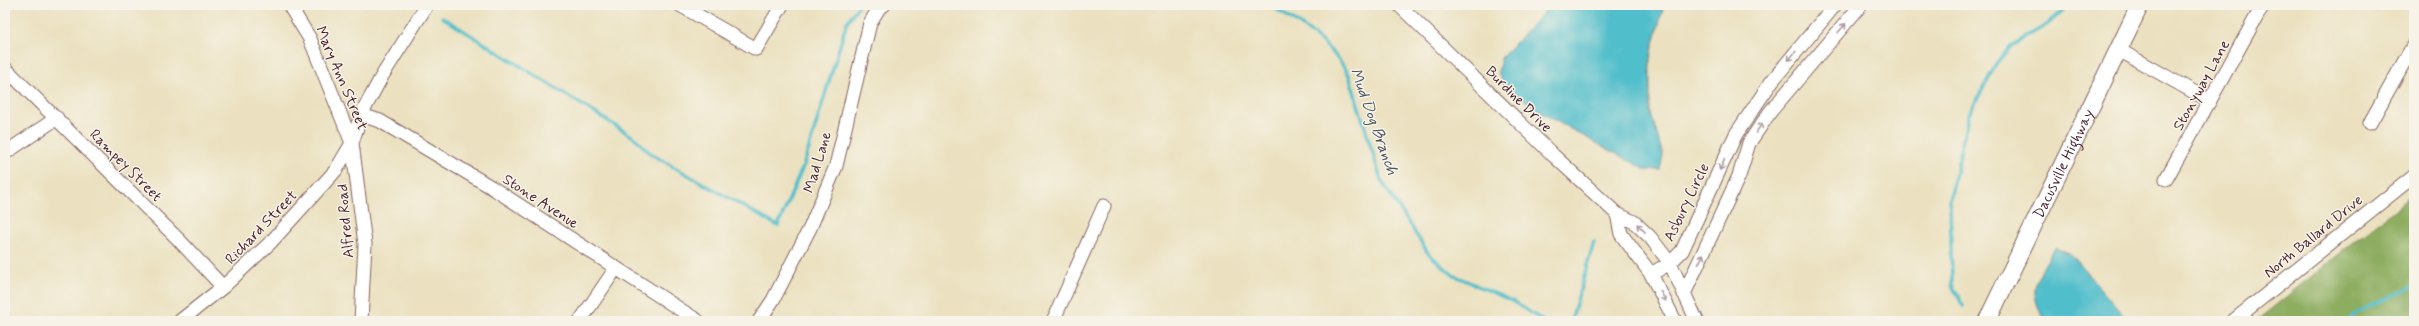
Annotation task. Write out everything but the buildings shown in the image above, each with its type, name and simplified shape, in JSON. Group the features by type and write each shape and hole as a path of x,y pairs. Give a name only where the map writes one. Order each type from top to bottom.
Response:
{"main road":[{"name":"Dacusville Highway","path":"1987,321 2140,5"}],"street":[{"name":"Mary Ann Street","path":"289,5 310,39 352,143"},
{"path":"352,143 361,115 382,76 427,5"},
{"path":"680,5 756,49 782,5"},
{"name":"Mad Lane","path":"759,321 773,300 828,188 836,166 870,22 879,8 884,5"},
{"name":"Burdine Drive","path":"1399,5 1617,214 1634,222 1650,238 1670,264 1697,321"},
{"name":"Asbury Circle","path":"1651,274 1670,264 1682,251 1736,134 1776,75 1835,5"},
{"path":"1684,294 1739,176 1749,143 1770,112 1862,5"},
{"name":"Stonyway Lane","path":"2166,179 2263,5"},
{"path":"2370,123 2414,44"},
{"path":"2118,50 2210,101"},
{"name":"Rampey Street","path":"5,68 57,118 223,287"},
{"path":"1776,75 1790,88"},
{"name":"Stone Avenue","path":"361,115 380,121 491,188 698,321"},
{"path":"5,154 57,118"},
{"path":"1736,134 1749,143"},
{"name":"Richard Street","path":"180,321 223,287 272,242 336,170 352,143"},
{"name":"Alfred Road","path":"352,143 366,244 361,321"},
{"name":"North Ballard Drive","path":"2233,321 2414,176"},
{"path":"1054,321 1104,206"},
{"path":"1617,214 1621,234 1651,274 1674,321"},
{"path":"580,321 616,268"}],"green space":[{"path":"2414,194 2414,321 2256,321"}],"water":[{"path":"1551,5 1664,5 1650,59 1650,110 1663,155 1660,170 1646,170 1545,115 1504,85 1498,72 1501,58"},
{"path":"2055,248 2071,254 2128,321 2046,321 2036,300 2035,291 2039,275"}],"waterway":[{"path":"442,17 635,138 651,154 778,226 804,164 847,22 859,5"},
{"name":"Mud Dog Branch","path":"1270,5 1314,35 1333,53 1349,75 1381,180 1428,253 1453,275 1512,301 1544,321"},
{"path":"1963,306 1952,285 1950,200 1968,116 1998,61 2011,46 2048,24 2069,5"},
{"path":"1571,321 1594,242"},
{"path":"2347,321 2358,312 2414,286"}]}
